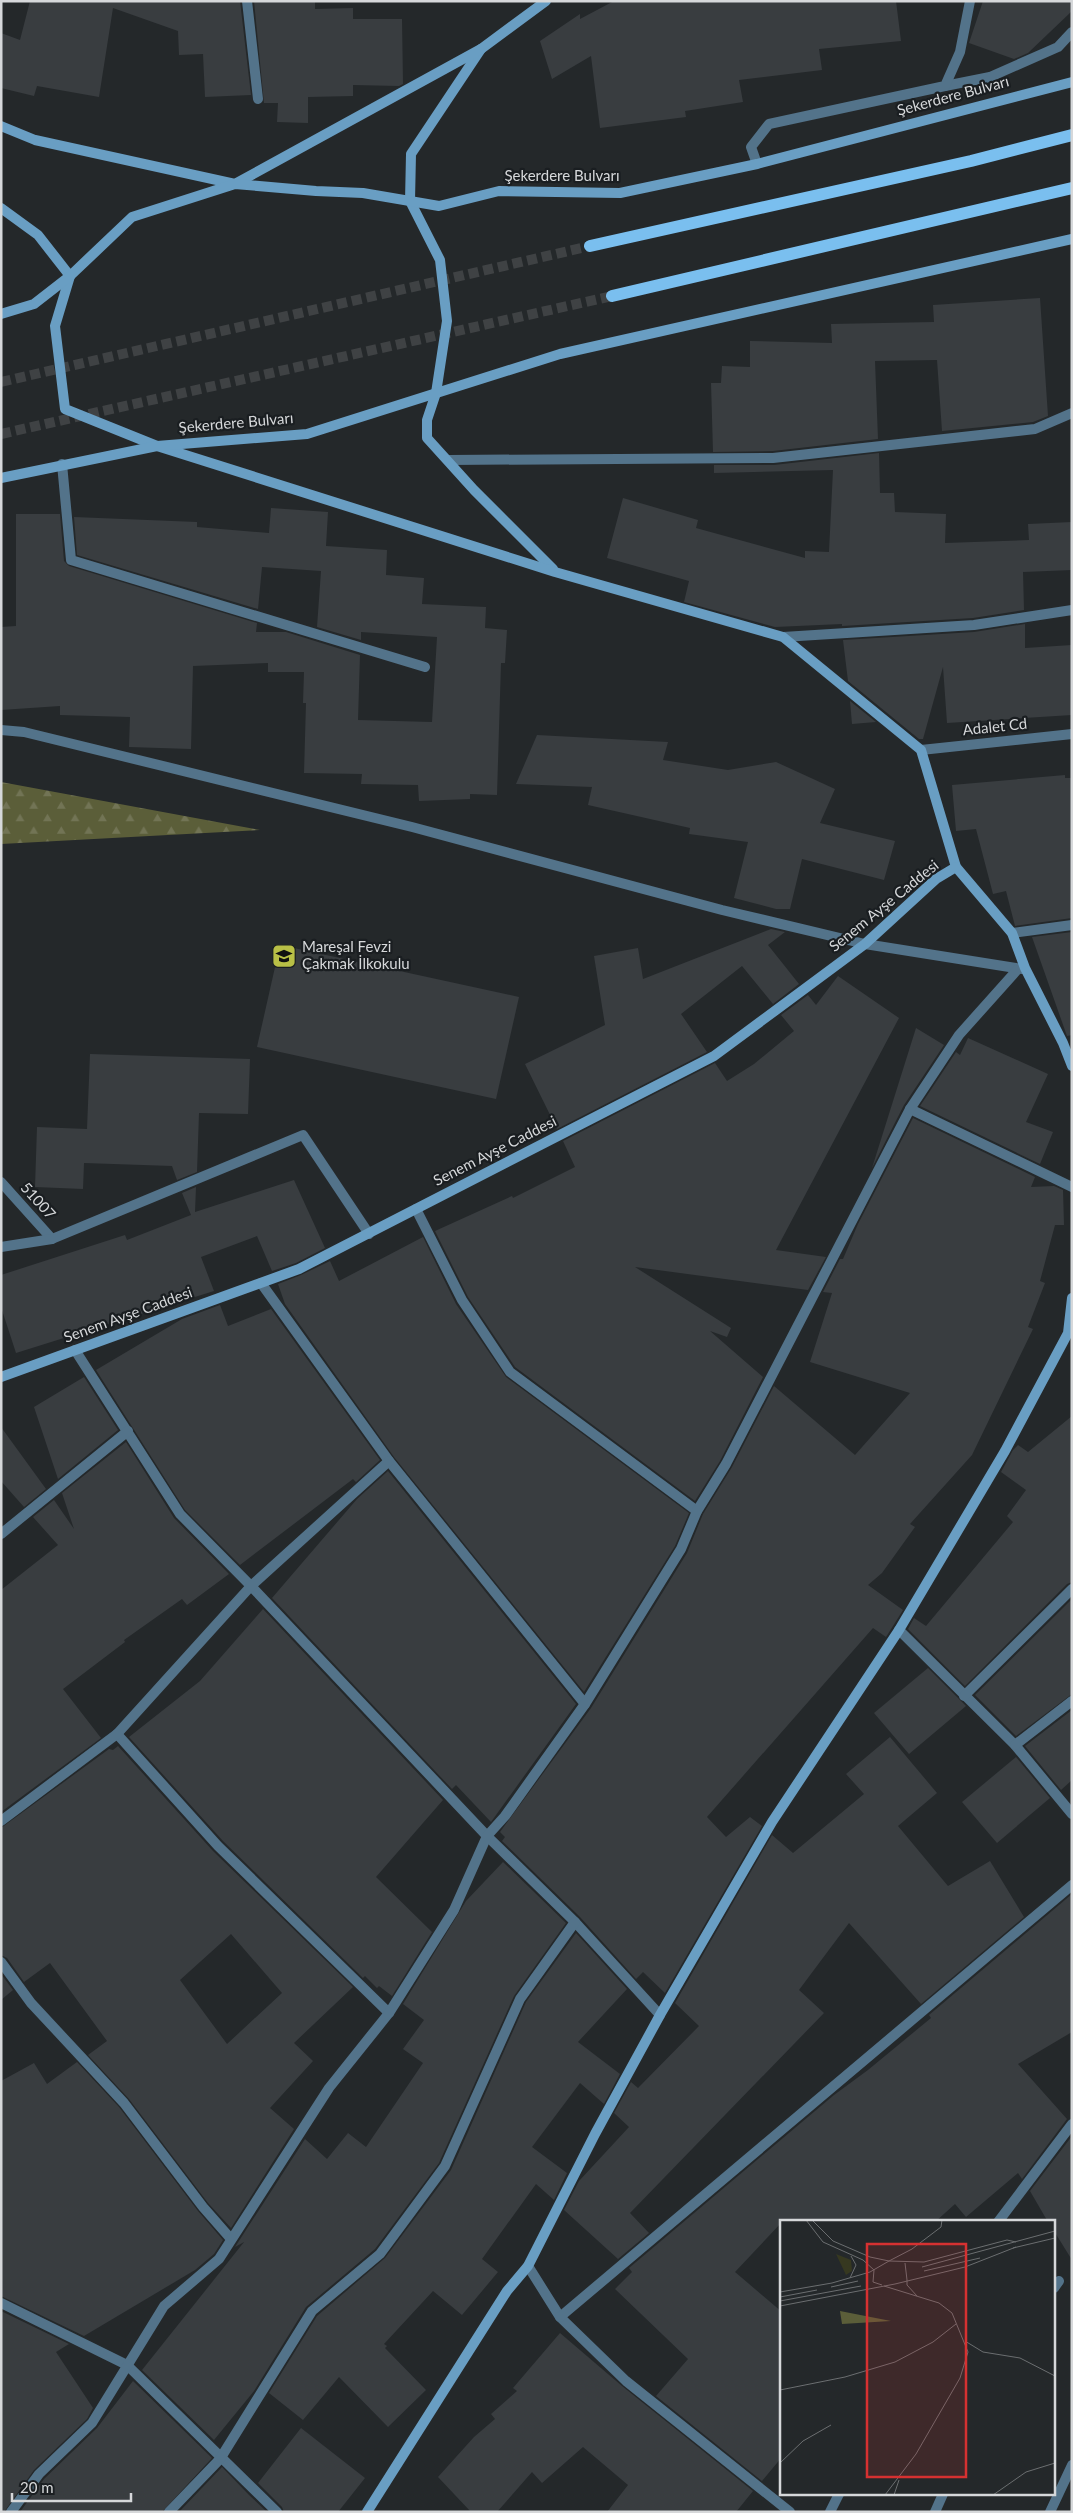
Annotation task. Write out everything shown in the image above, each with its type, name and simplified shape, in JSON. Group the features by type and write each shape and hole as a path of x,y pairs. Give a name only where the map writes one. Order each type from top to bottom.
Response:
{"main road":[{"path":"590,246 971,161 1072,135"},
{"path":"612,296 1072,188"}],"street":[{"path":"246,1 258,98"},
{"path":"1,126 35,140 235,184 481,49 546,1"},
{"path":"945,86 960,52 970,1"},
{"path":"757,164 750,147 769,124 990,77 1058,47 1072,32"},
{"path":"481,49 411,154 410,201 440,260 448,320 442,347 436,393 427,420 427,438 474,490 556,572"},
{"name":"Şekerdere Bulvarı","path":"1,314 34,304 70,276 132,217 235,184 363,193 438,206 499,191 620,193 757,164 1072,82"},
{"path":"1,208 38,235 70,276 55,326 65,409 157,446 556,572 782,638 974,625 1072,610"},
{"name":"Şekerdere Bulvarı","path":"1,478 157,446 307,434 568,352 1072,239"},
{"path":"448,460 773,458 1035,429 1072,413"},
{"path":"62,464 71,560 425,667"},
{"path":"782,638 922,750 956,867 1012,933 1021,969 1067,1045 1072,1066"},
{"path":"1,730 24,732 412,827 722,910 865,944 1021,969"},
{"name":"Adalet Cd","path":"922,750 1072,734"},
{"name":"Senem Ayşe Caddesi","path":"1,1377 299,1269 714,1056 865,944 936,879 956,867"},
{"path":"1012,933 1072,925"},
{"path":"11,2512 39,2474 92,2423 164,2306 219,2259 329,2088 389,2013 454,1910 487,1836 505,1816 585,1704 681,1549 697,1511 726,1464 910,1109 959,1036 1021,969"},
{"path":"910,1109 1072,1187"},
{"path":"1,1247 52,1239 303,1135 369,1234"},
{"name":"51007","path":"1,1182 52,1239"},
{"path":"416,1209 462,1300 510,1372 697,1511"},
{"path":"261,1282 389,1461 585,1704"},
{"path":"367,2512 507,2291 528,2266 595,2134 660,2015 772,1822 900,1630 1005,1451 1070,1335 1072,1298"},
{"path":"75,1350 180,1514 251,1586 487,1836 575,1922 660,2015"},
{"path":"1,1534 128,1431"},
{"path":"1,1821 117,1734 251,1586 389,1461"},
{"path":"964,1696 1072,1589"},
{"path":"900,1630 1015,1745 1072,1814"},
{"path":"1015,1745 1072,1701"},
{"path":"117,1734 218,1846 389,2013"},
{"path":"560,2317 1072,1885"},
{"path":"169,2512 220,2459 312,2311 380,2254 445,2166 520,2000 575,1922"},
{"path":"1,1962 31,2003 124,2103 203,2207 231,2239"},
{"path":"1000,2220 1072,2124"},
{"path":"528,2266 560,2317 626,2381 790,2512"},
{"path":"1,2303 127,2365 220,2459 277,2512"},
{"path":"1050,2512 1072,2465"},
{"path":"830,2512 838,2496"},
{"path":"935,2512 942,2496"}],"green space":[{"path":"1,782 260,830 1,844"}],"building":[{"path":"30,1 240,1 251,95 205,97 203,54 179,55 178,31 113,8 99,97 37,86 34,96 1,88 1,33 20,40"},
{"path":"254,1 315,1 315,9 353,8 353,19 402,19 403,84 399,86 353,85 353,96 308,97 308,123 277,122 278,103 264,103"},
{"path":"614,1 896,1 901,41 819,49 822,70 739,80 743,102 685,111 686,117 600,128 591,56 552,79 540,41 580,14 580,19"},
{"path":"983,1 1072,1 1072,11 1028,53 1014,59 969,43"},
{"path":"1040,298 1048,416 1033,422 942,431 937,360 875,361 878,439 773,451 713,452 711,383 721,383 722,366 750,367 750,341 832,343 831,324 934,322 933,305"},
{"path":"879,453 880,493 894,493 895,512 946,514 945,543 1029,540 1028,524 1072,522 1072,570 1023,572 1024,610 973,618 842,626 842,624 775,627 684,602 689,581 607,558 623,498 698,520 696,528 805,558 805,551 829,552 833,470 714,473 714,465 774,465"},
{"path":"271,508 328,512 326,546 387,550 386,575 424,578 422,604 486,607 485,628 507,630 505,663 501,663 497,795 470,794 470,799 419,801 418,785 361,784 362,774 304,773 306,703 303,703 304,672 268,672 268,663 193,666 191,749 129,747 130,717 60,715 60,706 1,710 1,627 16,626 16,514 60,514 64,561 69,566 257,623 256,632 286,632 360,655 358,720 432,722 437,637 361,632 361,640 317,627 321,571 262,567 258,609 77,555 74,517 197,522 197,527 269,533"},
{"path":"1025,624 1025,648 1072,645 1072,715 947,723 943,667 923,739 919,739 848,681 843,640 974,632"},
{"path":"850,701 876,722 852,724"},
{"path":"537,735 668,742 663,760 728,770 776,762 835,789 820,823 895,841 884,880 802,859 790,909 776,909 734,898 748,842 689,834 690,828 588,805 592,787 516,784"},
{"path":"1065,775 1065,778 1072,778 1072,918 1015,926 1006,891 993,894 976,829 956,831 952,785"},
{"path":"771,929 785,932 768,945 799,984 773,1004 742,966 681,1014 707,1052 557,1129 525,1064 605,1025 594,956 638,948 643,979"},
{"path":"1072,932 1072,1035 1067,1036 1032,937"},
{"path":"280,945 519,997 496,1099 257,1047"},
{"path":"838,976 899,1018 776,1250 826,1257 808,1290 635,1267 731,1328 727,1337 710,1331 763,1377 720,1461 695,1501 515,1367 468,1297 435,1231 512,1196 513,1198 575,1167 563,1141 715,1063 727,1081 754,1064 794,1031 781,1015 808,995 816,1005"},
{"path":"916,1028 944,1045 904,1105 872,1168"},
{"path":"968,1038 1048,1074 1026,1122 1053,1132 1040,1164 920,1106 956,1052 960,1055"},
{"path":"90,1054 250,1059 248,1114 199,1113 197,1172 177,1180 172,1166 84,1163 83,1189 35,1187 37,1127 87,1129"},
{"path":"913,1118 1035,1177 1031,1187 1054,1186 1063,1190 1064,1225 1055,1225 1040,1281 1045,1283 1028,1327 1033,1329 972,1455 910,1524 915,1527 882,1573 868,1585 903,1610 886,1637 873,1628 707,1817 726,1837 750,1817 762,1826 665,1993 643,1972 636,1979 580,1917 502,1841 505,1837 500,1832 591,1708 687,1553 703,1514 732,1467 774,1386 855,1455 910,1393 810,1362 832,1293 823,1292 840,1259 843,1259 858,1224"},
{"path":"294,1180 325,1248 296,1263 272,1271 257,1236 201,1257 214,1291 16,1353 1,1307 1,1275 125,1235 127,1240 191,1215 182,1193 196,1187 195,1212"},
{"path":"423,1237 456,1304 506,1377 689,1513 675,1546 584,1692 394,1457 285,1304 278,1284 330,1261 339,1281"},
{"path":"220,1305 228,1326 271,1309 380,1460 356,1482 353,1479 240,1565 185,1510 96,1370 182,1319"},
{"path":"84,1377 118,1430 58,1479 34,1407"},
{"path":"1072,1416 1072,1582 1067,1584 965,1686 908,1629 914,1618 926,1626 1013,1522 1007,1516 1026,1490 1001,1472 1013,1450 1018,1445 1028,1452"},
{"path":"1,1427 46,1489 24,1507 1,1481"},
{"path":"126,1442 174,1518 229,1574 187,1605 182,1599 124,1640 125,1642 63,1689 101,1738 1,1812 1,1590 58,1545 33,1517 54,1500 74,1529 62,1493"},
{"path":"388,1471 576,1704 491,1822 456,1785 452,1789 272,1598 357,1499"},
{"path":"1072,1599 1072,1694 1016,1736 975,1695"},
{"path":"263,1609 443,1800 376,1877 432,1932 392,1996 379,1986 377,1988 365,1976 363,1978 223,1841 129,1737 200,1681"},
{"path":"928,1668 966,1706 909,1754 874,1713"},
{"path":"1072,1710 1072,1780 1061,1790 1025,1746"},
{"path":"890,1737 937,1793 898,1826 948,1886 990,1861 1024,1917 921,2004 849,1923 799,1990 824,2013 630,2213 649,2233 618,2259 564,2210 579,2181 629,2127 614,2113 631,2082 638,2088 699,2026 675,2003 772,1835 793,1853 864,1794 846,1774"},
{"path":"118,1746 213,1851 353,1987 294,2043 313,2061 270,2108 294,2129 231,2228 208,2203 129,2099 88,2055 107,2041 50,1963 24,1982 7,1958 1,1955 1,1828 109,1749 113,1750","holes":["231,1934 282,1993 227,2044 180,1980"]},
{"path":"1016,1757 1050,1798 997,1843 962,1802"},
{"path":"503,1862 566,1923 514,1996 439,2163 375,2249 306,2307 254,2391 214,2440 142,2370 244,2242 235,2247 305,2139 327,2159 348,2133 366,2147 423,2063 403,2049 424,2020 403,2004 466,1901"},
{"path":"1072,1894 1072,2032 1018,2064 1067,2119 1022,2179 1018,2173 966,2217 955,2204 937,2220 780,2220 780,2224 735,2272 780,2310 780,2459 762,2481 656,2396 688,2359 615,2289 632,2272 629,2268 834,2095 868,2070 931,2018 929,2015"},
{"path":"576,1933 627,1989 578,2042 620,2074 604,2104 580,2083 532,2147 567,2173 554,2200 536,2184 482,2259 498,2272 462,2315 433,2291 384,2344 387,2346 385,2348 426,2390 388,2427 339,2377 303,2420 269,2393 317,2316 385,2258 451,2170 526,2002"},
{"path":"1,1974 13,1990 1,2000"},
{"path":"77,2062 119,2107 198,2211 223,2240 214,2254 195,2270 84,2336 1,2296 1,2081 34,2063 47,2084"},
{"path":"1072,2136 1072,2260 1056,2234 1056,2220 1047,2220 1030,2191"},
{"path":"1,2311 69,2344 56,2352 93,2408 87,2419 34,2470 4,2512 1,2512"},
{"path":"560,2333 622,2386 753,2491 736,2512 607,2512 628,2485 583,2447 542,2483 532,2472 497,2512 471,2512 438,2477 474,2437 495,2419 491,2414 517,2391 513,2388"},
{"path":"133,2381 212,2458 162,2512 20,2512 44,2479 97,2428"},
{"path":"301,2428 365,2478 338,2512 284,2512 282,2507 258,2483"},
{"path":"222,2467 249,2495 267,2512 179,2512"}],"tunnel":[{"path":"1,382 590,246"},
{"path":"1,434 612,296"}],"place":[{"name":"Mareşal Fevzi Çakmak İlkokulu","path":"284,956"}]}
